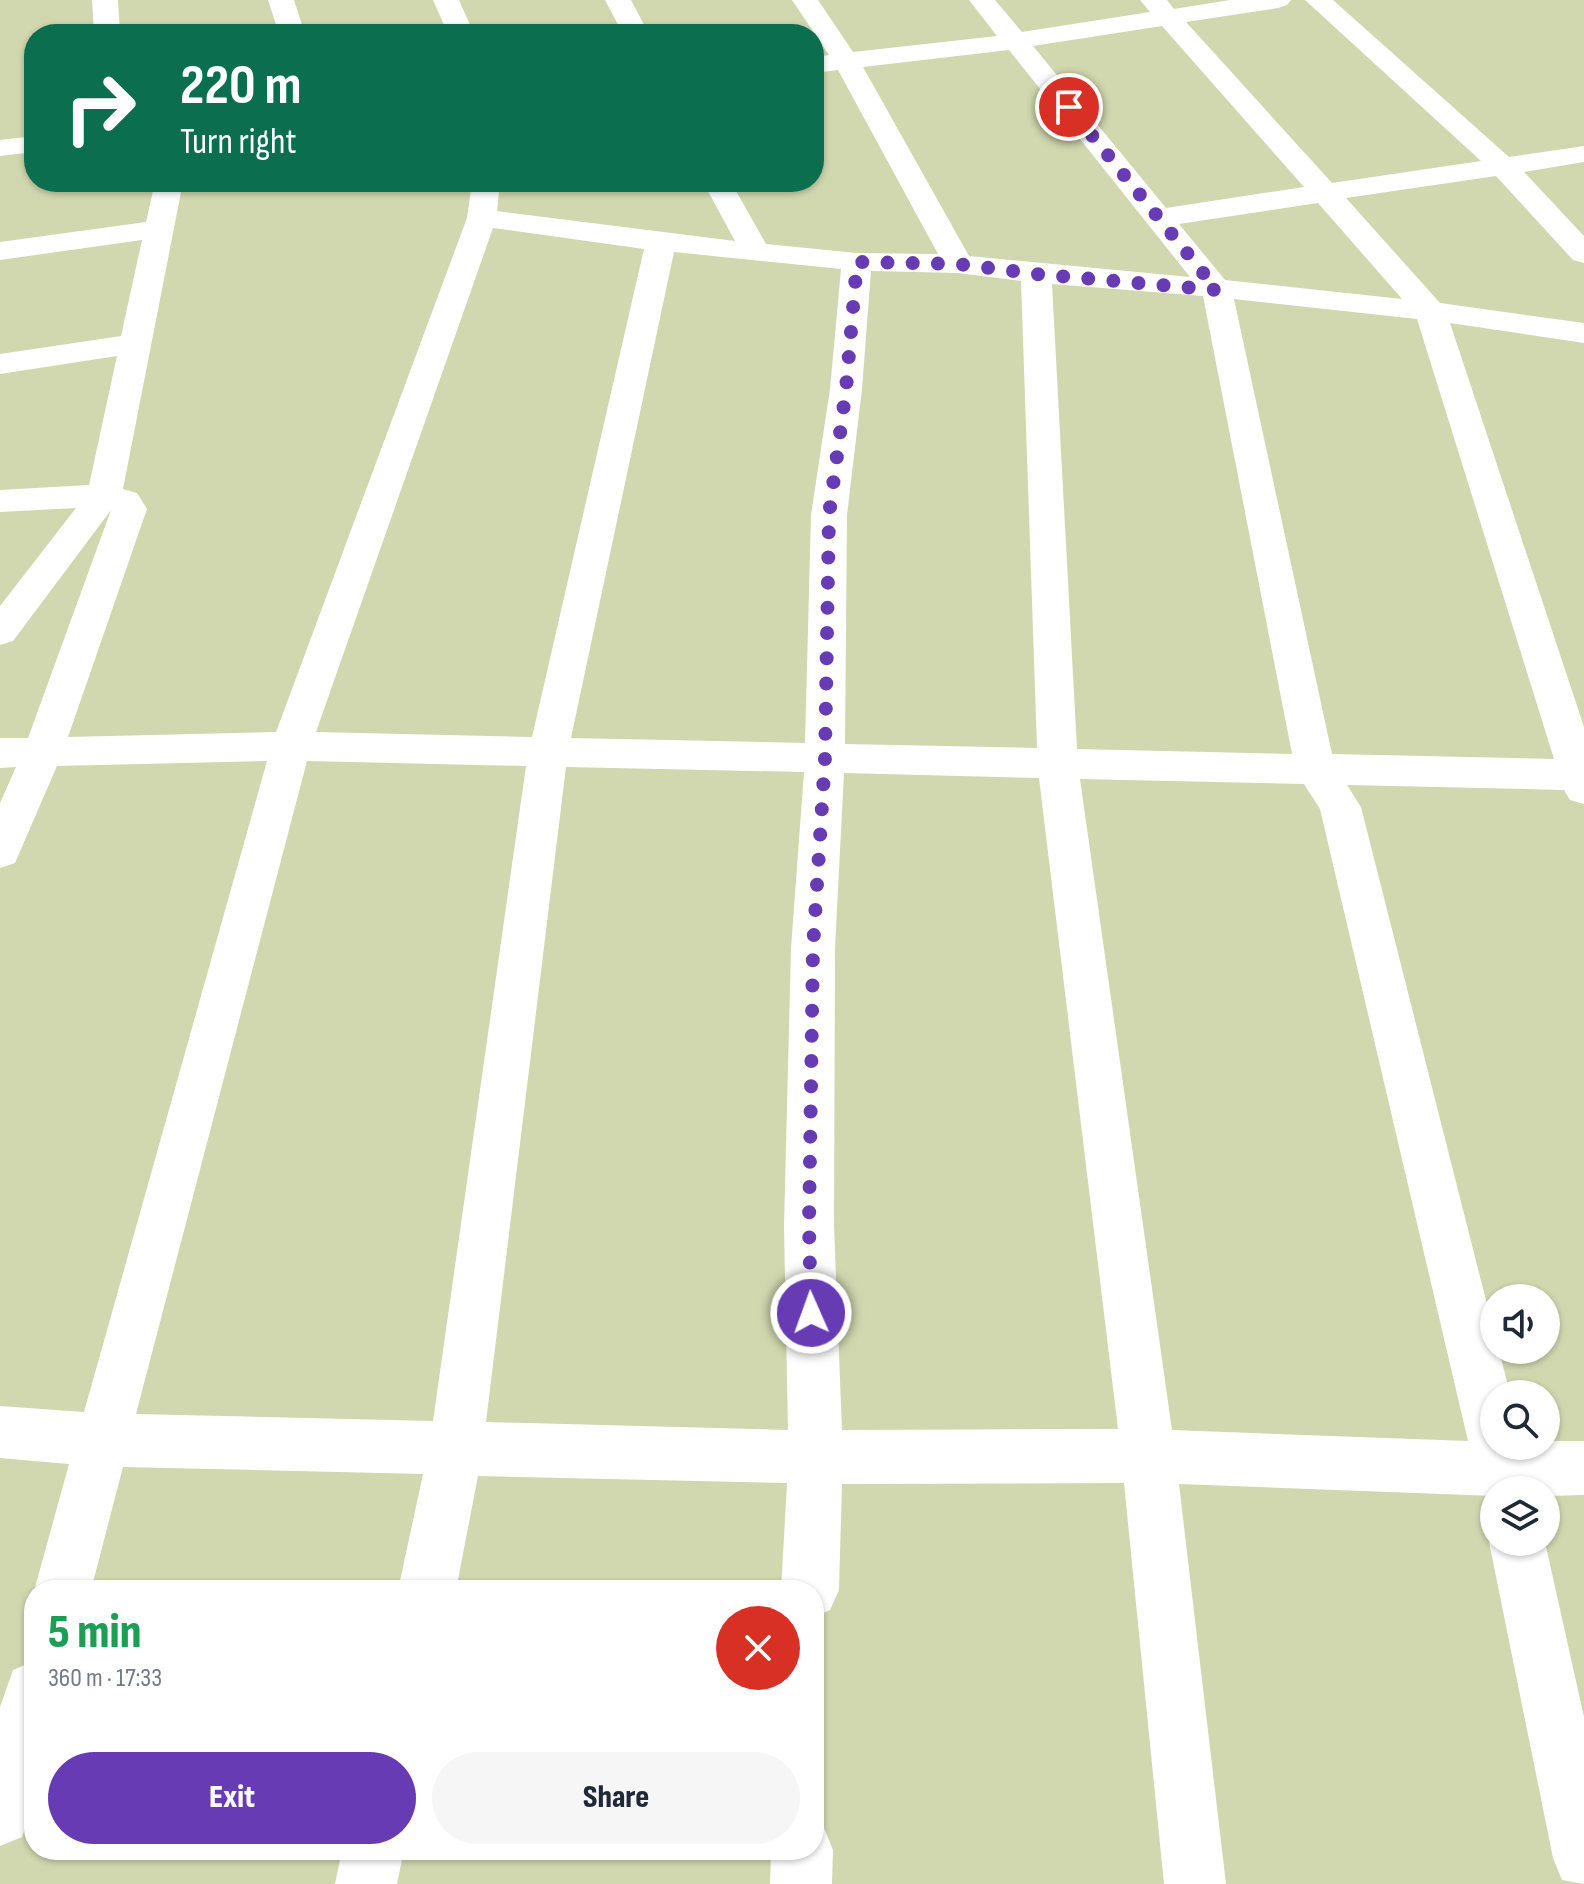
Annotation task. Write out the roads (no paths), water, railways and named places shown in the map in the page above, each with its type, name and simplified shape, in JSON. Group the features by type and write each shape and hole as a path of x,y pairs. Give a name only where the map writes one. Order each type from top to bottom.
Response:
{"street":[{"path":"105,0 106,24"},
{"path":"281,0 289,24"},
{"path":"446,0 457,24"},
{"path":"618,0 631,24"},
{"path":"805,0 821,24"},
{"path":"982,0 1217,290 1315,768 1340,807 1499,1461"},
{"path":"824,64 1017,41 1162,9 1278,0"},
{"path":"1318,0 1504,167 1584,254"},
{"path":"0,753 291,746 1058,765 1315,768 1582,779 1430,311 1162,9"},
{"path":"824,28 846,61 958,264"},
{"path":"0,148 24,145"},
{"path":"1157,218 1584,154"},
{"path":"0,632 104,495 167,192"},
{"path":"65,1580 291,746 482,218 485,192"},
{"path":"723,192 755,250"},
{"path":"482,218 661,242 857,262 958,264 1430,311 1584,333"},
{"path":"0,251 158,229"},
{"path":"429,1580 456,1449 548,753 661,242"},
{"path":"810,1580 816,1457 809,1179 813,948 825,758 829,515 846,389 857,262"},
{"path":"1036,274 1058,765 1148,1456 1195,1884"},
{"path":"0,364 137,343"},
{"path":"0,501 104,495 125,501 129,509 42,753 0,852"},
{"path":"0,1432 103,1440 456,1449 816,1457 1148,1456 1499,1461 1584,1468"},
{"path":"1520,1556 1584,1858"},
{"path":"0,1815 24,1727"},
{"path":"366,1884 371,1860"},
{"path":"801,1884 802,1860"}]}
